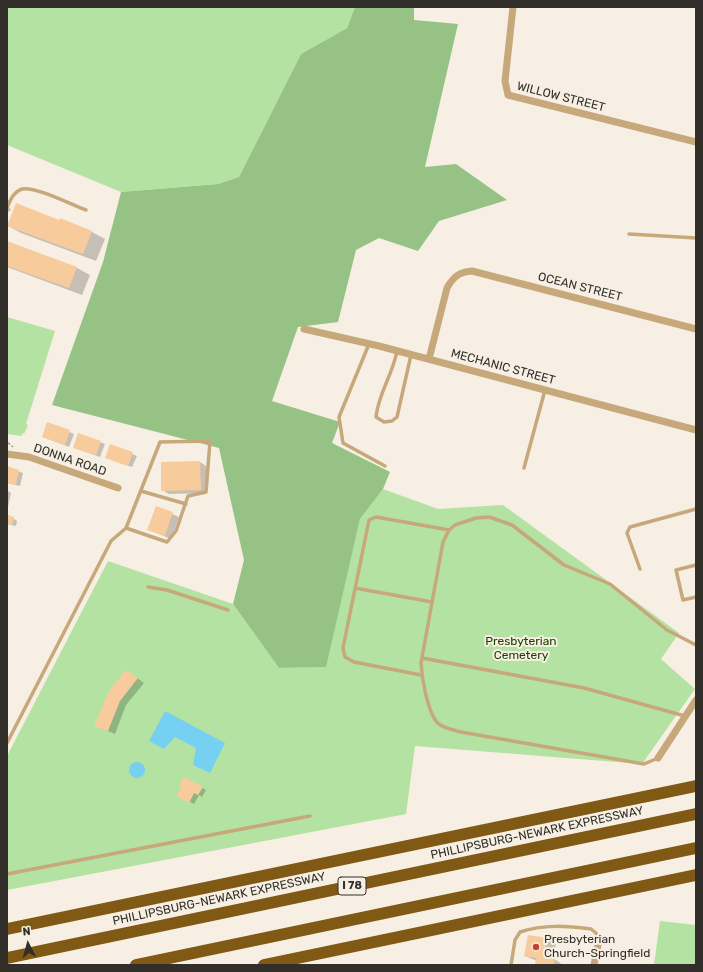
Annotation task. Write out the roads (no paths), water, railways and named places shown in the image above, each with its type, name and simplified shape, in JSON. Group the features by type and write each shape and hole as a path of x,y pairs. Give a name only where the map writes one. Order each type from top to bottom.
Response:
{"highway":[{"name":"PHILLIPSBURG-NEWARK EXPRESSWAY","path":"7,929 696,786"},
{"name":"PHILLIPSBURG-NEWARK EXPRESSWAY","path":"7,958 696,814"},
{"path":"136,965 696,848"},
{"path":"264,965 696,875"}],"street":[{"name":"WILLOW STREET","path":"513,7 505,81 508,95 696,142"},
{"name":"OCEAN STREET","path":"429,359 447,288 452,280 459,274 472,271 696,329"},
{"name":"MECHANIC STREET","path":"304,329 429,359 696,430"},
{"name":"DONNA ROAD","path":"10,454 29,457 118,488"},
{"path":"658,758 696,700"},
{"path":"594,965 598,945"}],"lane":[{"path":"7,208 13,195 21,190 35,190 86,210"},
{"path":"629,234 696,238"},
{"path":"369,344 339,417 343,443 386,466"},
{"path":"397,351 394,367 377,406 376,417 384,422 392,421 397,417 411,355"},
{"path":"524,468 545,390"},
{"path":"7,742 111,541 126,528 160,442 210,441 206,492 188,496 176,531 167,542 126,528"},
{"path":"141,491 186,504"},
{"path":"640,569 627,533 630,527 696,509"},
{"path":"658,758 644,764 461,732 443,726 436,721 421,675 422,658 444,542 449,530 455,525 476,518 489,517 512,525 564,566 610,584 667,630 696,645"},
{"path":"421,675 354,662 345,656 343,648 368,523 372,518 449,530"},
{"path":"696,565 676,570 683,600 696,597"},
{"path":"148,587 167,590 228,610"},
{"path":"355,588 432,602"},
{"path":"422,658 584,688 685,716"},
{"path":"7,874 310,816"},
{"path":"511,965 515,940 520,932 548,926 591,929 596,932 598,945"}],"water":[{"path":"165,711 225,743 210,773 193,765 196,748 175,737 164,749 149,741"},
{"path":"134,762 140,762 145,767 143,776 140,778 134,778 129,773 129,767"}],"place":[{"name":"Presbyterian Church-Springfield","path":"536,947"}],"park label":[{"name":"Presbyterian Cemetery","path":"521,649"}]}
